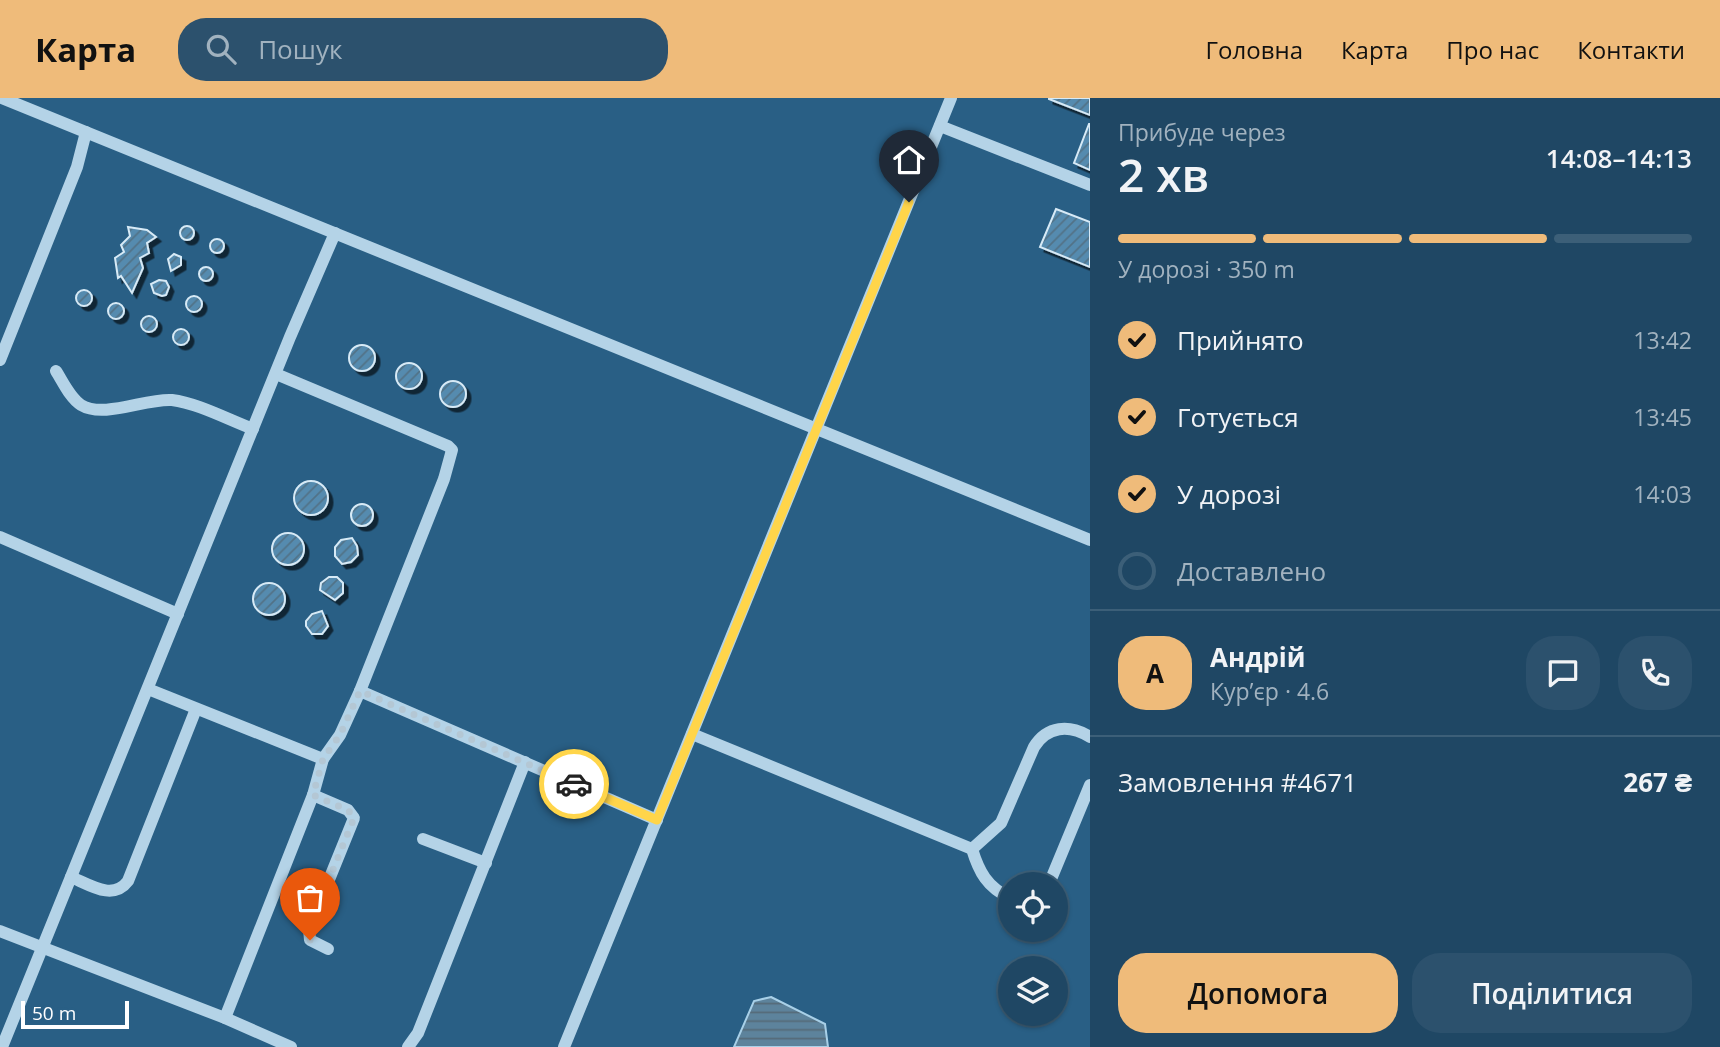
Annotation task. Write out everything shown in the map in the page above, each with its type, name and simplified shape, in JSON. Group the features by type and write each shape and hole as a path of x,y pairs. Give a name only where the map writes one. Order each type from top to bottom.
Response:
{"lane":[{"path":"2,98 1090,540"},
{"path":"565,1047 951,98"},
{"path":"940,126 1090,186"},
{"path":"0,360 77,167 86,132"},
{"path":"2,1047 335,233"},
{"path":"55,371 71,395 81,405 90,408 103,410 173,401 253,429"},
{"path":"225,1018 313,795 323,759 340,735 360,691 444,479 452,450 276,374"},
{"path":"0,537 178,614"},
{"path":"148,689 323,759"},
{"path":"360,691 657,820"},
{"path":"71,877 114,892 128,881 196,709"},
{"path":"972,849 1001,823 1041,736 1058,729 1068,729 1080,730 1090,737"},
{"path":"692,734 972,849 982,877 998,892"},
{"path":"408,1047 418,1033 524,762"},
{"path":"1054,872 1090,785"},
{"path":"313,795 348,810 354,818 309,929 310,940 328,949"},
{"path":"423,839 486,863"},
{"path":"0,931 225,1018 291,1047"}],"water":[{"path":"771,997 825,1024 828,1047 734,1047 754,1001"}],"building":[{"path":"1049,98 1090,98 1090,115 1049,99"},
{"path":"1090,124 1090,170 1074,163"},
{"path":"1056,209 1090,222 1090,267 1040,247"},
{"path":"184,226 190,226 194,233 190,240 184,240 180,236 180,230"},
{"path":"128,227 147,230 156,237 147,243 149,253 140,258 143,268 132,293 121,276 118,278 115,258 124,252 121,245 130,236"},
{"path":"217,239 222,241 222,251 217,253 212,251 210,246 212,241"},
{"path":"174,254 181,257 181,265 171,271 168,259"},
{"path":"203,267 209,267 213,274 209,281 203,281 199,277 199,271"},
{"path":"159,280 166,281 169,287 166,295 154,293 151,284"},
{"path":"81,290 87,290 92,298 90,304 81,306 76,301 76,295"},
{"path":"191,296 197,296 202,304 200,310 191,312 186,307 186,301"},
{"path":"116,303 122,305 122,317 116,319 110,317 108,311 110,305"},
{"path":"146,316 152,316 157,324 155,330 146,332 141,327 141,321"},
{"path":"181,329 187,331 187,343 181,345 175,343 173,337 175,331"},
{"path":"362,345 371,349 375,358 371,367 362,371 353,367 349,358 353,349"},
{"path":"409,363 418,367 422,376 418,385 409,389 400,385 396,376 400,367"},
{"path":"453,381 462,385 466,394 462,403 453,407 444,403 440,394 444,385"},
{"path":"311,481 323,486 328,498 323,510 311,515 299,510 294,498 299,486"},
{"path":"358,504 366,504 373,511 373,519 366,526 358,526 351,519 351,511"},
{"path":"288,533 299,538 304,549 299,560 288,565 277,560 272,549 277,538"},
{"path":"352,538 358,555 351,562 342,564 335,556 335,547 341,540"},
{"path":"329,577 337,577 343,583 343,593 335,600 320,590 321,583"},
{"path":"269,583 280,588 285,599 280,610 269,615 258,610 253,599 258,588"},
{"path":"322,611 328,626 322,634 312,634 306,621 312,614"}],"way so far":[{"path":"310,940 309,929 354,818 348,810 313,795 323,759 340,735 360,691 574,784"}],"route":[{"path":"574,784 657,820 909,202"}]}
